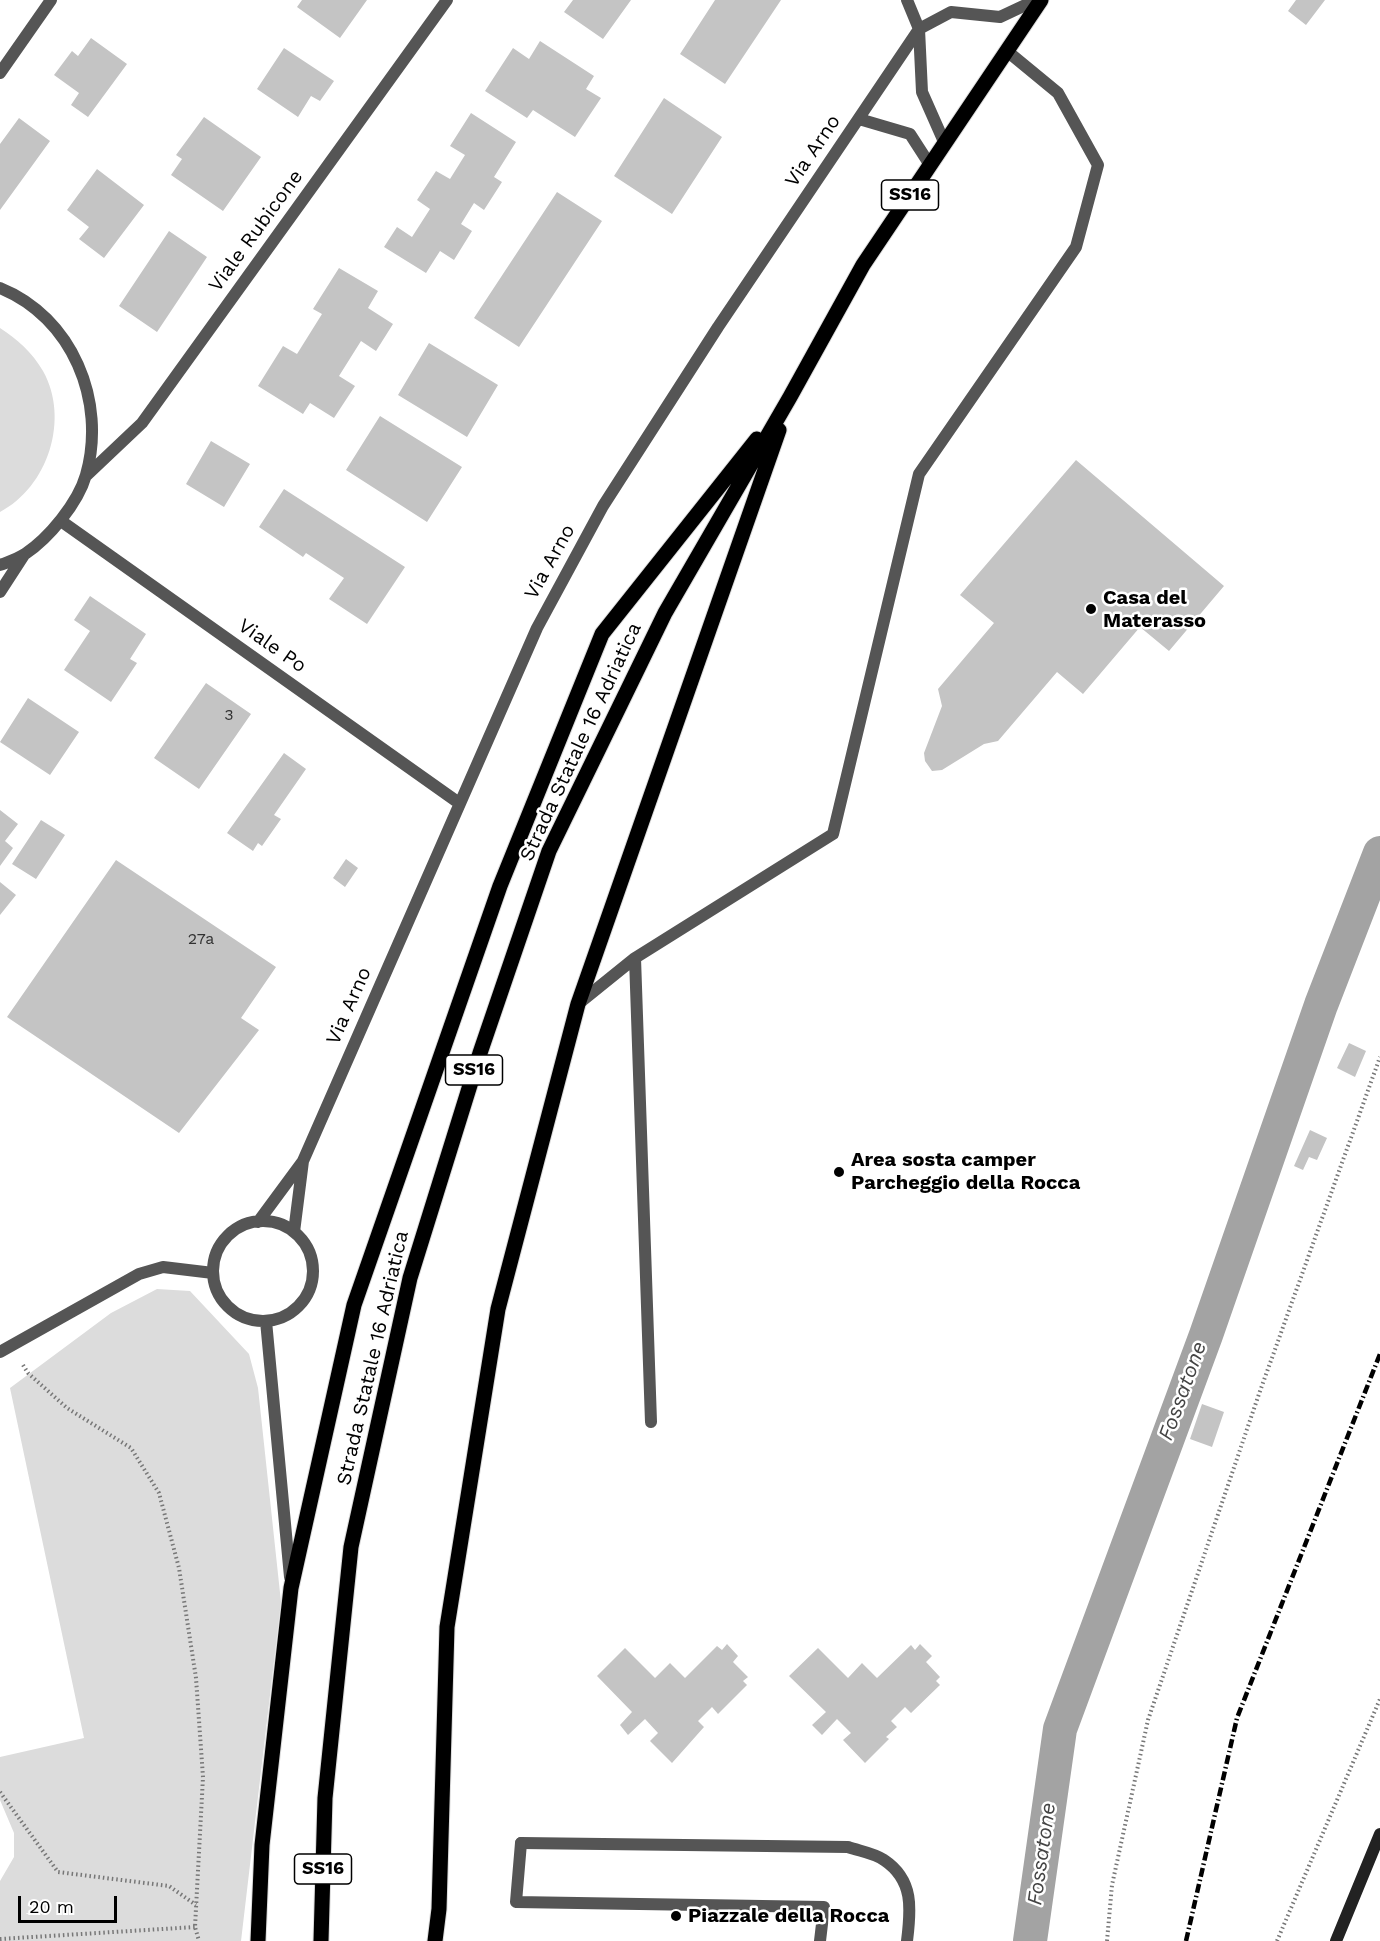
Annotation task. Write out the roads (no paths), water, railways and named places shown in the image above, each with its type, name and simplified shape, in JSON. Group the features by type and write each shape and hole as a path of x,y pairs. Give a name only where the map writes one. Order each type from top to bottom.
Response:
{"main road":[{"name":"Strada Statale 16 Adriatica","path":"321,1941 325,1798 351,1547 410,1278 480,1053 549,851 665,613 790,397 863,265 1041,0"},
{"path":"435,1941 439,1909 447,1627 498,1309 578,1004 790,397"},
{"path":"258,1941 262,1845 291,1588 354,1305 500,886 602,634 790,397"}],"street":[{"path":"0,73 51,0"},
{"name":"Viale Rubicone","path":"86,476 142,423 447,0"},
{"path":"907,0 919,29 922,92 945,144"},
{"path":"919,29 951,12 1000,17 1036,0"},
{"name":"Via Arno","path":"303,1161 537,628 603,506 718,327 919,29"},
{"path":"578,1004 635,958 833,834 919,474 1076,247 1098,165 1058,93 1007,51"},
{"path":"858,119 910,134 930,165"},
{"path":"0,288 19,296 58,329 84,374 93,425 86,476 61,521 25,554 0,592"},
{"name":"Viale Po","path":"61,521 459,803"},
{"path":"0,566 25,554"},
{"path":"635,958 651,1422"},
{"path":"258,1222 303,1161"},
{"path":"294,1232 303,1161"},
{"path":"258,1222 271,1222 294,1232 305,1245 311,1261 310,1286 297,1307 283,1317 266,1321 250,1319 236,1313 224,1302 216,1289 213,1273 220,1244 244,1225 258,1222"},
{"path":"0,1352 139,1274 163,1267 213,1273"},
{"path":"266,1321 291,1588"},
{"path":"1336,1941 1380,1834"},
{"path":"820,1941 824,1907 516,1902 521,1843 848,1847 883,1859 902,1878 912,1905 908,1941"}],"waterway":[{"name":"Fossatone","path":"1030,1941 1060,1729 1206,1335 1321,1005 1380,853"}],"railway":[{"path":"1186,1941 1237,1718 1380,1354"}],"place":[{"name":"Casa del Materasso","path":"1091,609"},
{"name":"Area sosta camper Parcheggio della Rocca","path":"839,1172"},
{"name":"Piazzale della Rocca","path":"676,1916"}]}
